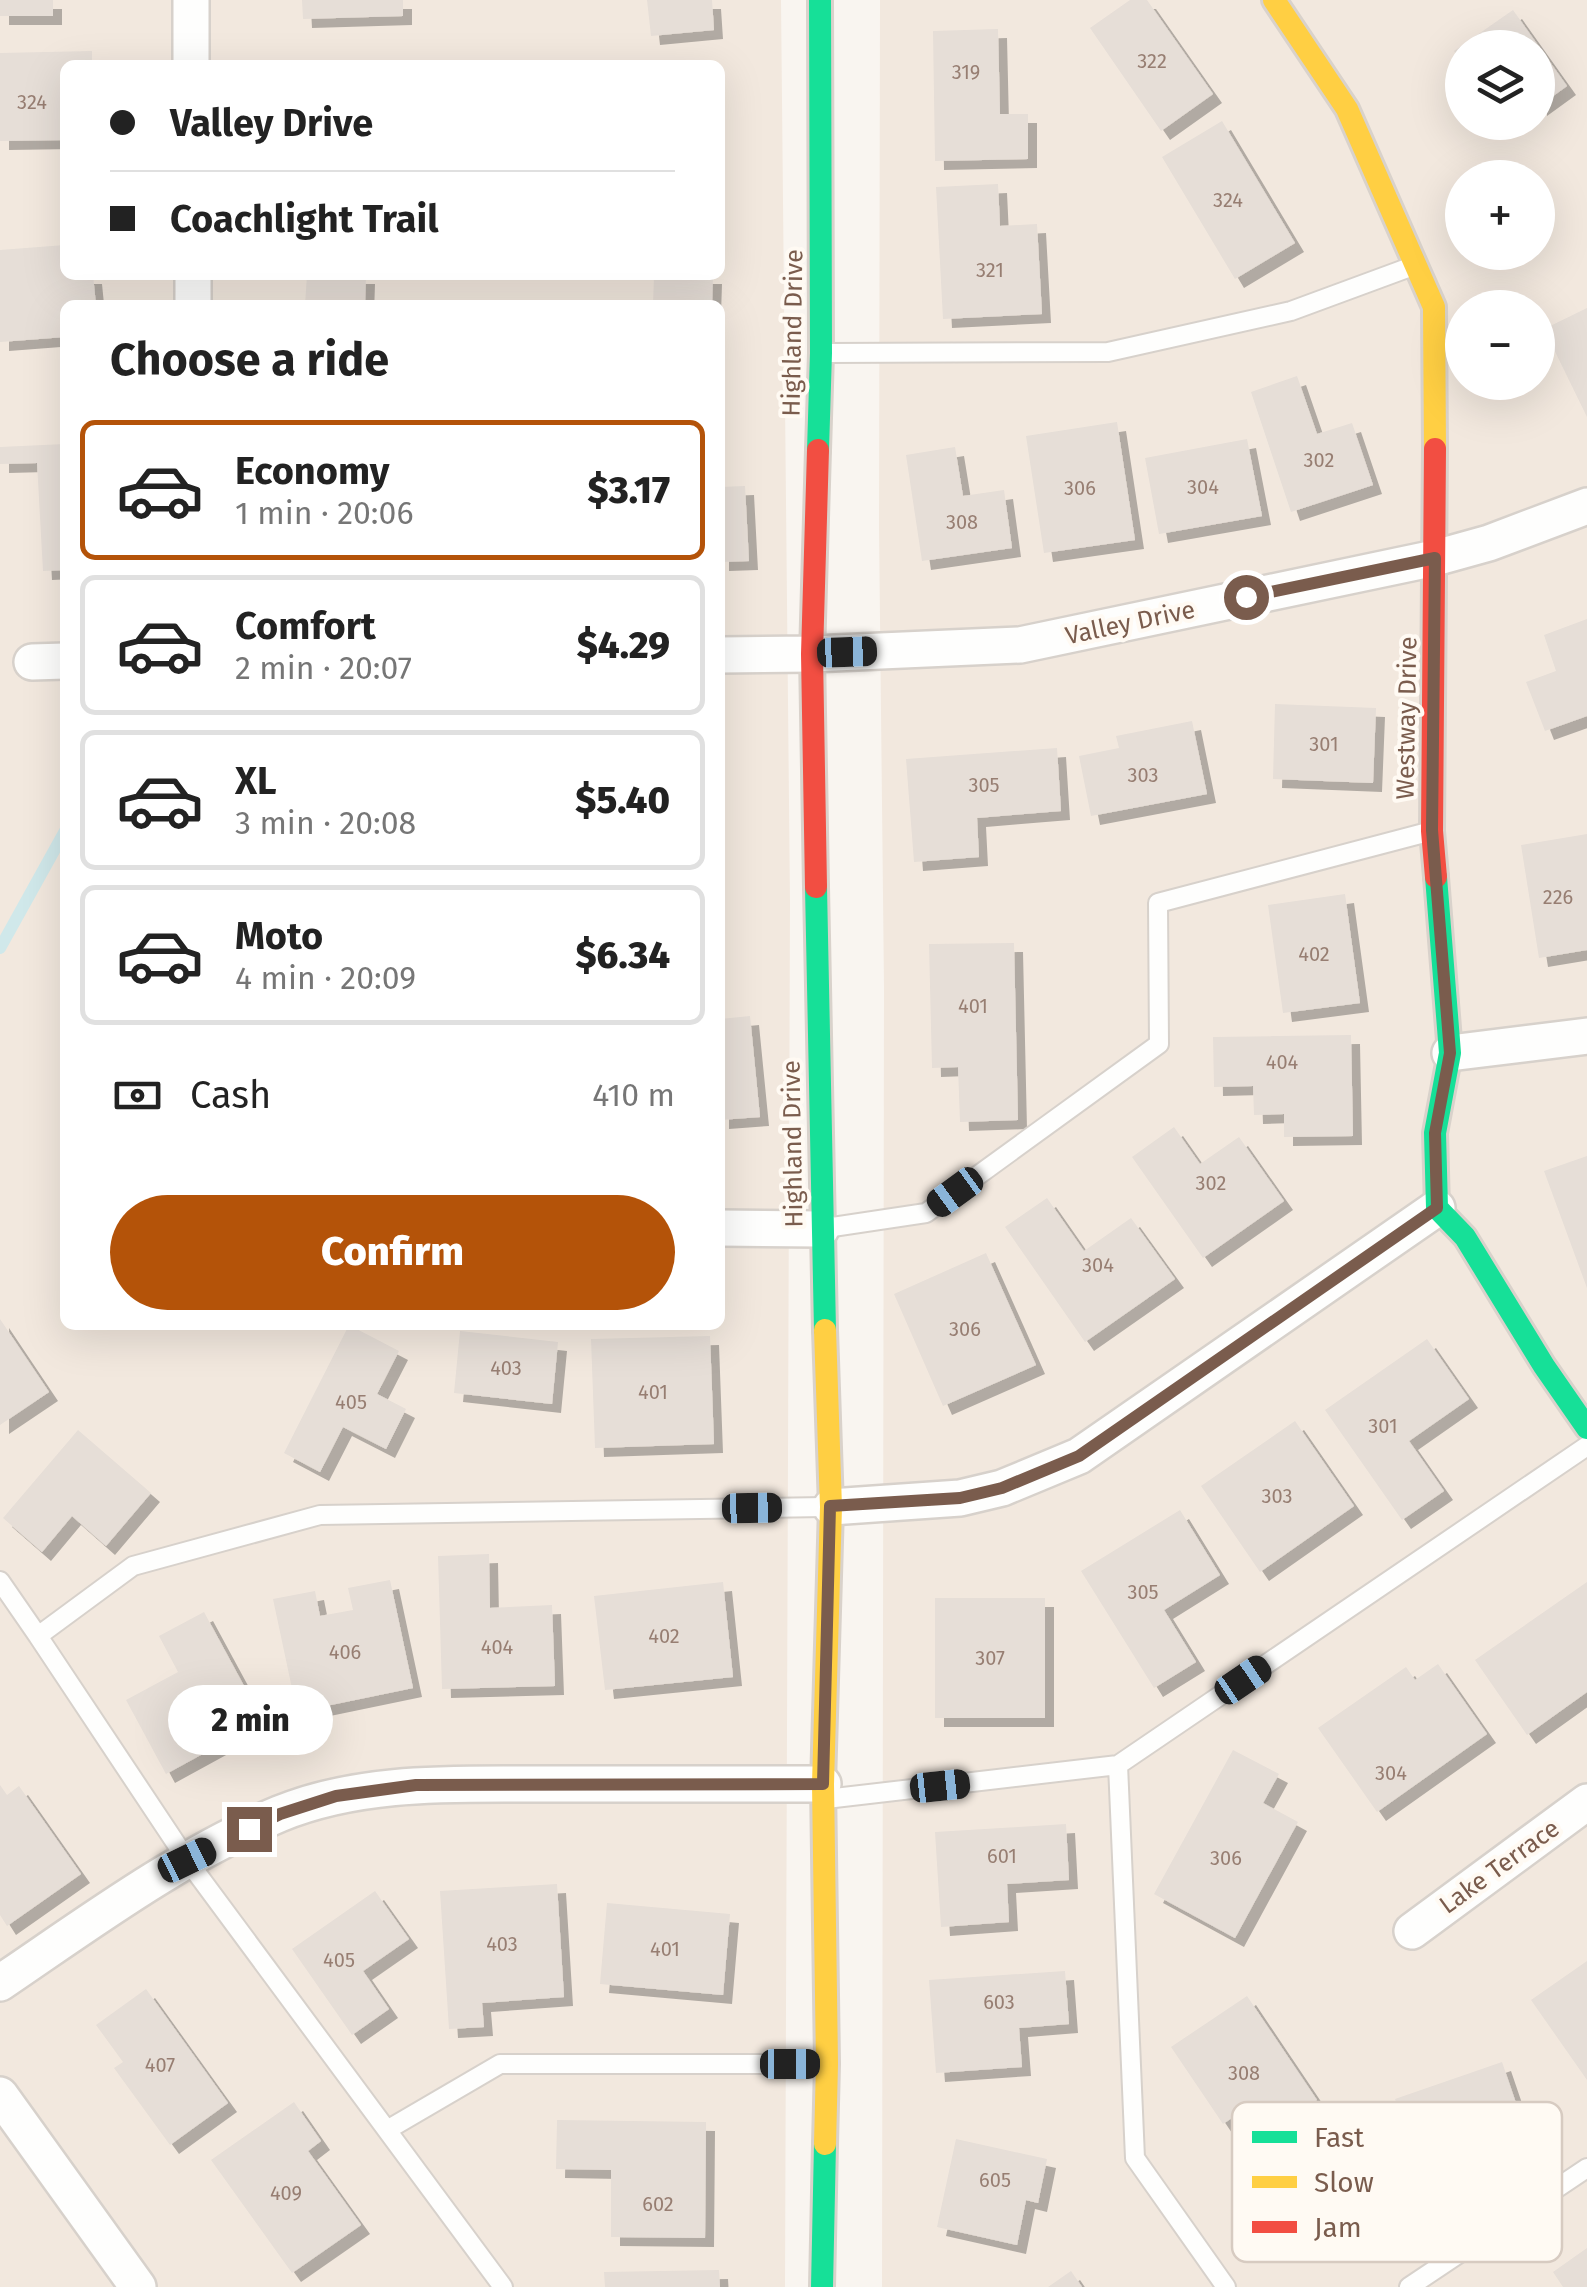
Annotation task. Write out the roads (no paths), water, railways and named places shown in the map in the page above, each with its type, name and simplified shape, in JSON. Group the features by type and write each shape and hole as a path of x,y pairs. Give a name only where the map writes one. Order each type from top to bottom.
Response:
{"street":[{"path":"191,0 191,60"},
{"name":"Highland Drive","path":"820,0 821,354 812,654 821,1229 830,1506 823,1792 827,2064 822,2287"},
{"name":"Westway Drive","path":"1274,0 1347,108 1434,307 1432,830 1450,1053 1435,1133 1437,1208"},
{"name":"Valley Drive","path":"725,655 1020,645 1435,558 1489,543 1587,506"},
{"path":"1450,1053 1587,1036"},
{"path":"830,1506 960,1498 1002,1488 1079,1456 1437,1208 1465,1237 1568,1387 1587,1428"},
{"path":"725,1228 821,1229"},
{"path":"0,1982 187,1860 280,1814 336,1796 416,1785 823,1792"},
{"name":"Lake Terrace","path":"1412,1931 1587,1802"},
{"path":"0,2095 138,2287"}],"lane":[{"path":"821,354 1108,352 1291,311 1415,265"},
{"path":"821,1229 926,1214 1159,1044 1158,903 1432,830"},
{"path":"823,1792 1118,1766 1587,1446"},
{"path":"38,1636 134,1566 320,1515 830,1506"},
{"path":"0,1581 187,1860 503,2287"},
{"path":"1118,1766 1135,2158 1226,2287"},
{"path":"387,2130 500,2064 827,2064"},
{"path":"1562,2185 1587,2168"},
{"path":"1408,2287 1446,2262"}],"waterway":[{"path":"0,948 60,840"}]}
